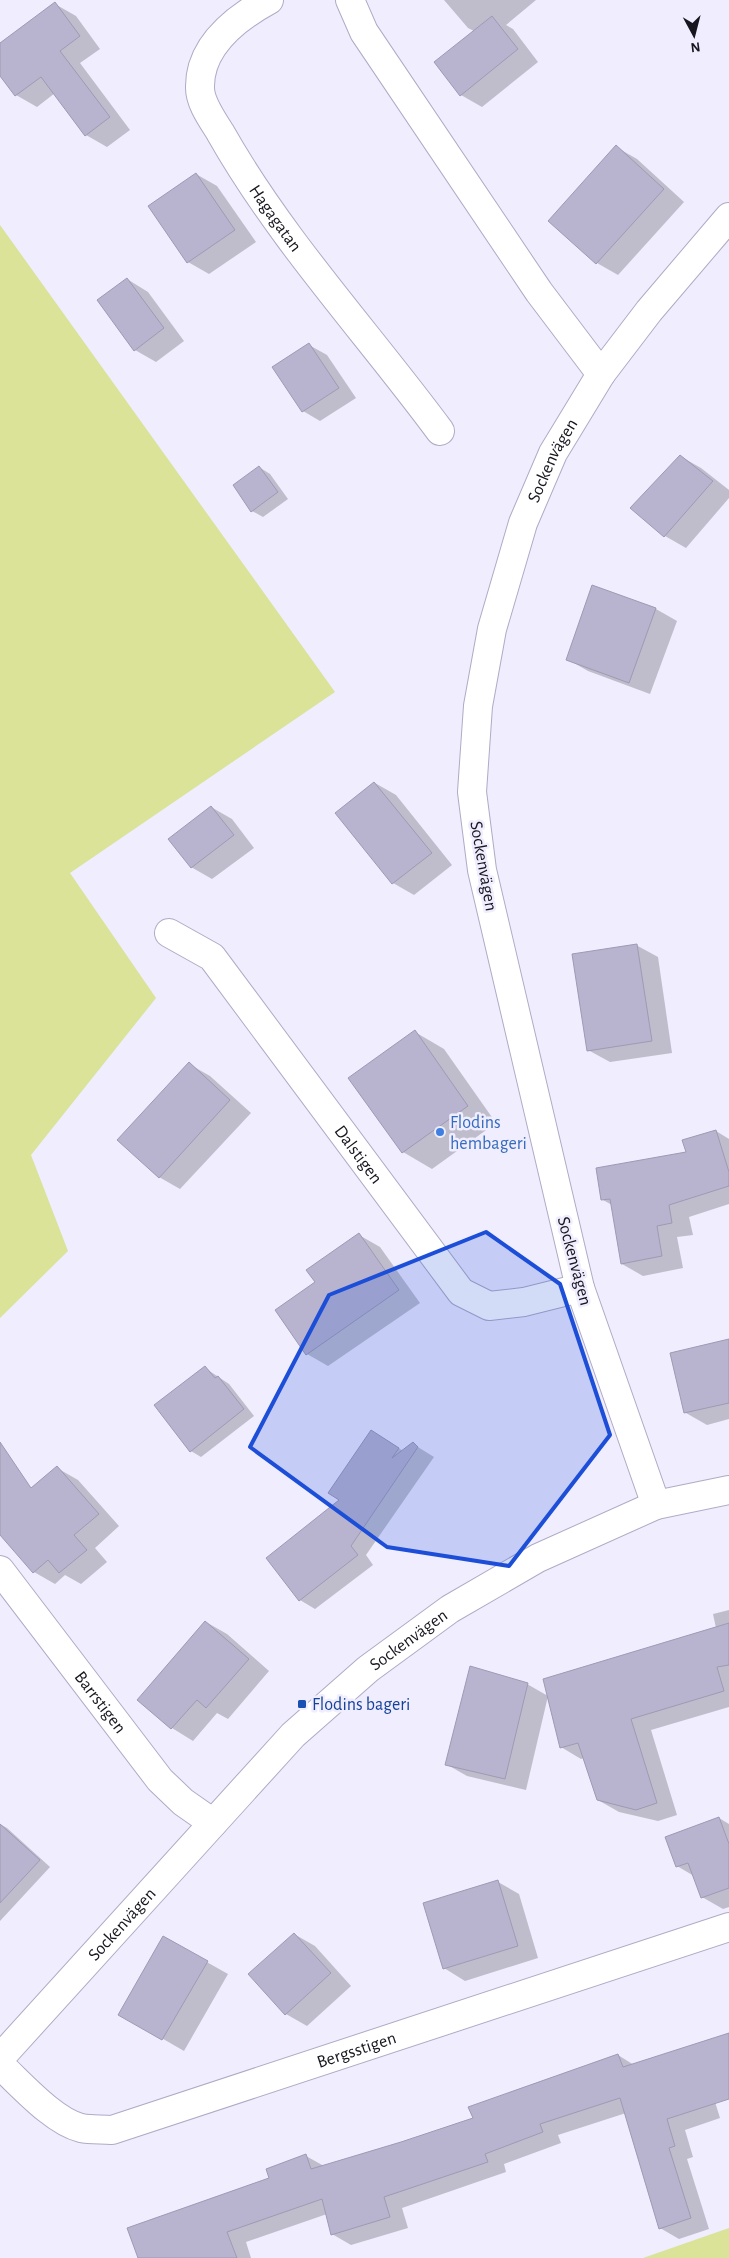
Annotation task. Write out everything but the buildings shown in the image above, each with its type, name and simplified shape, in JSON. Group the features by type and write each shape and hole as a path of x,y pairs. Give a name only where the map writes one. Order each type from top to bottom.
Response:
{"street":[{"name":"Hagagatan","path":"269,0 227,30 204,59 199,91 204,105 237,162 292,242 440,431"},
{"path":"350,0 364,32 539,292 602,374"},
{"name":"Sockenvägen","path":"0,2058 293,1735 368,1669 450,1609 538,1558 656,1505 580,1288 482,870 472,792 478,706 492,629 523,523 553,453 602,374 649,311 729,217"},
{"name":"Dalstigen","path":"169,933 212,957 461,1292 489,1306 524,1302 580,1288"},
{"path":"656,1505 729,1490"},
{"name":"Barrstigen","path":"0,1570 160,1780 183,1802 213,1823"},
{"name":"Bergsstigen","path":"0,2065 52,2112 68,2123 81,2128 112,2130 729,1927"}],"highlighted area":[{"path":"486,1232 560,1284 610,1435 509,1566 387,1547 250,1447 329,1295"}],"green space":[{"path":"0,225 335,692 70,873 156,998 31,1155 68,1251 0,1318"},
{"path":"729,2228 729,2258 643,2258"}],"place":[{"name":"Flodins hembageri","path":"440,1132"},
{"name":"Flodins bageri","path":"302,1704"}]}
